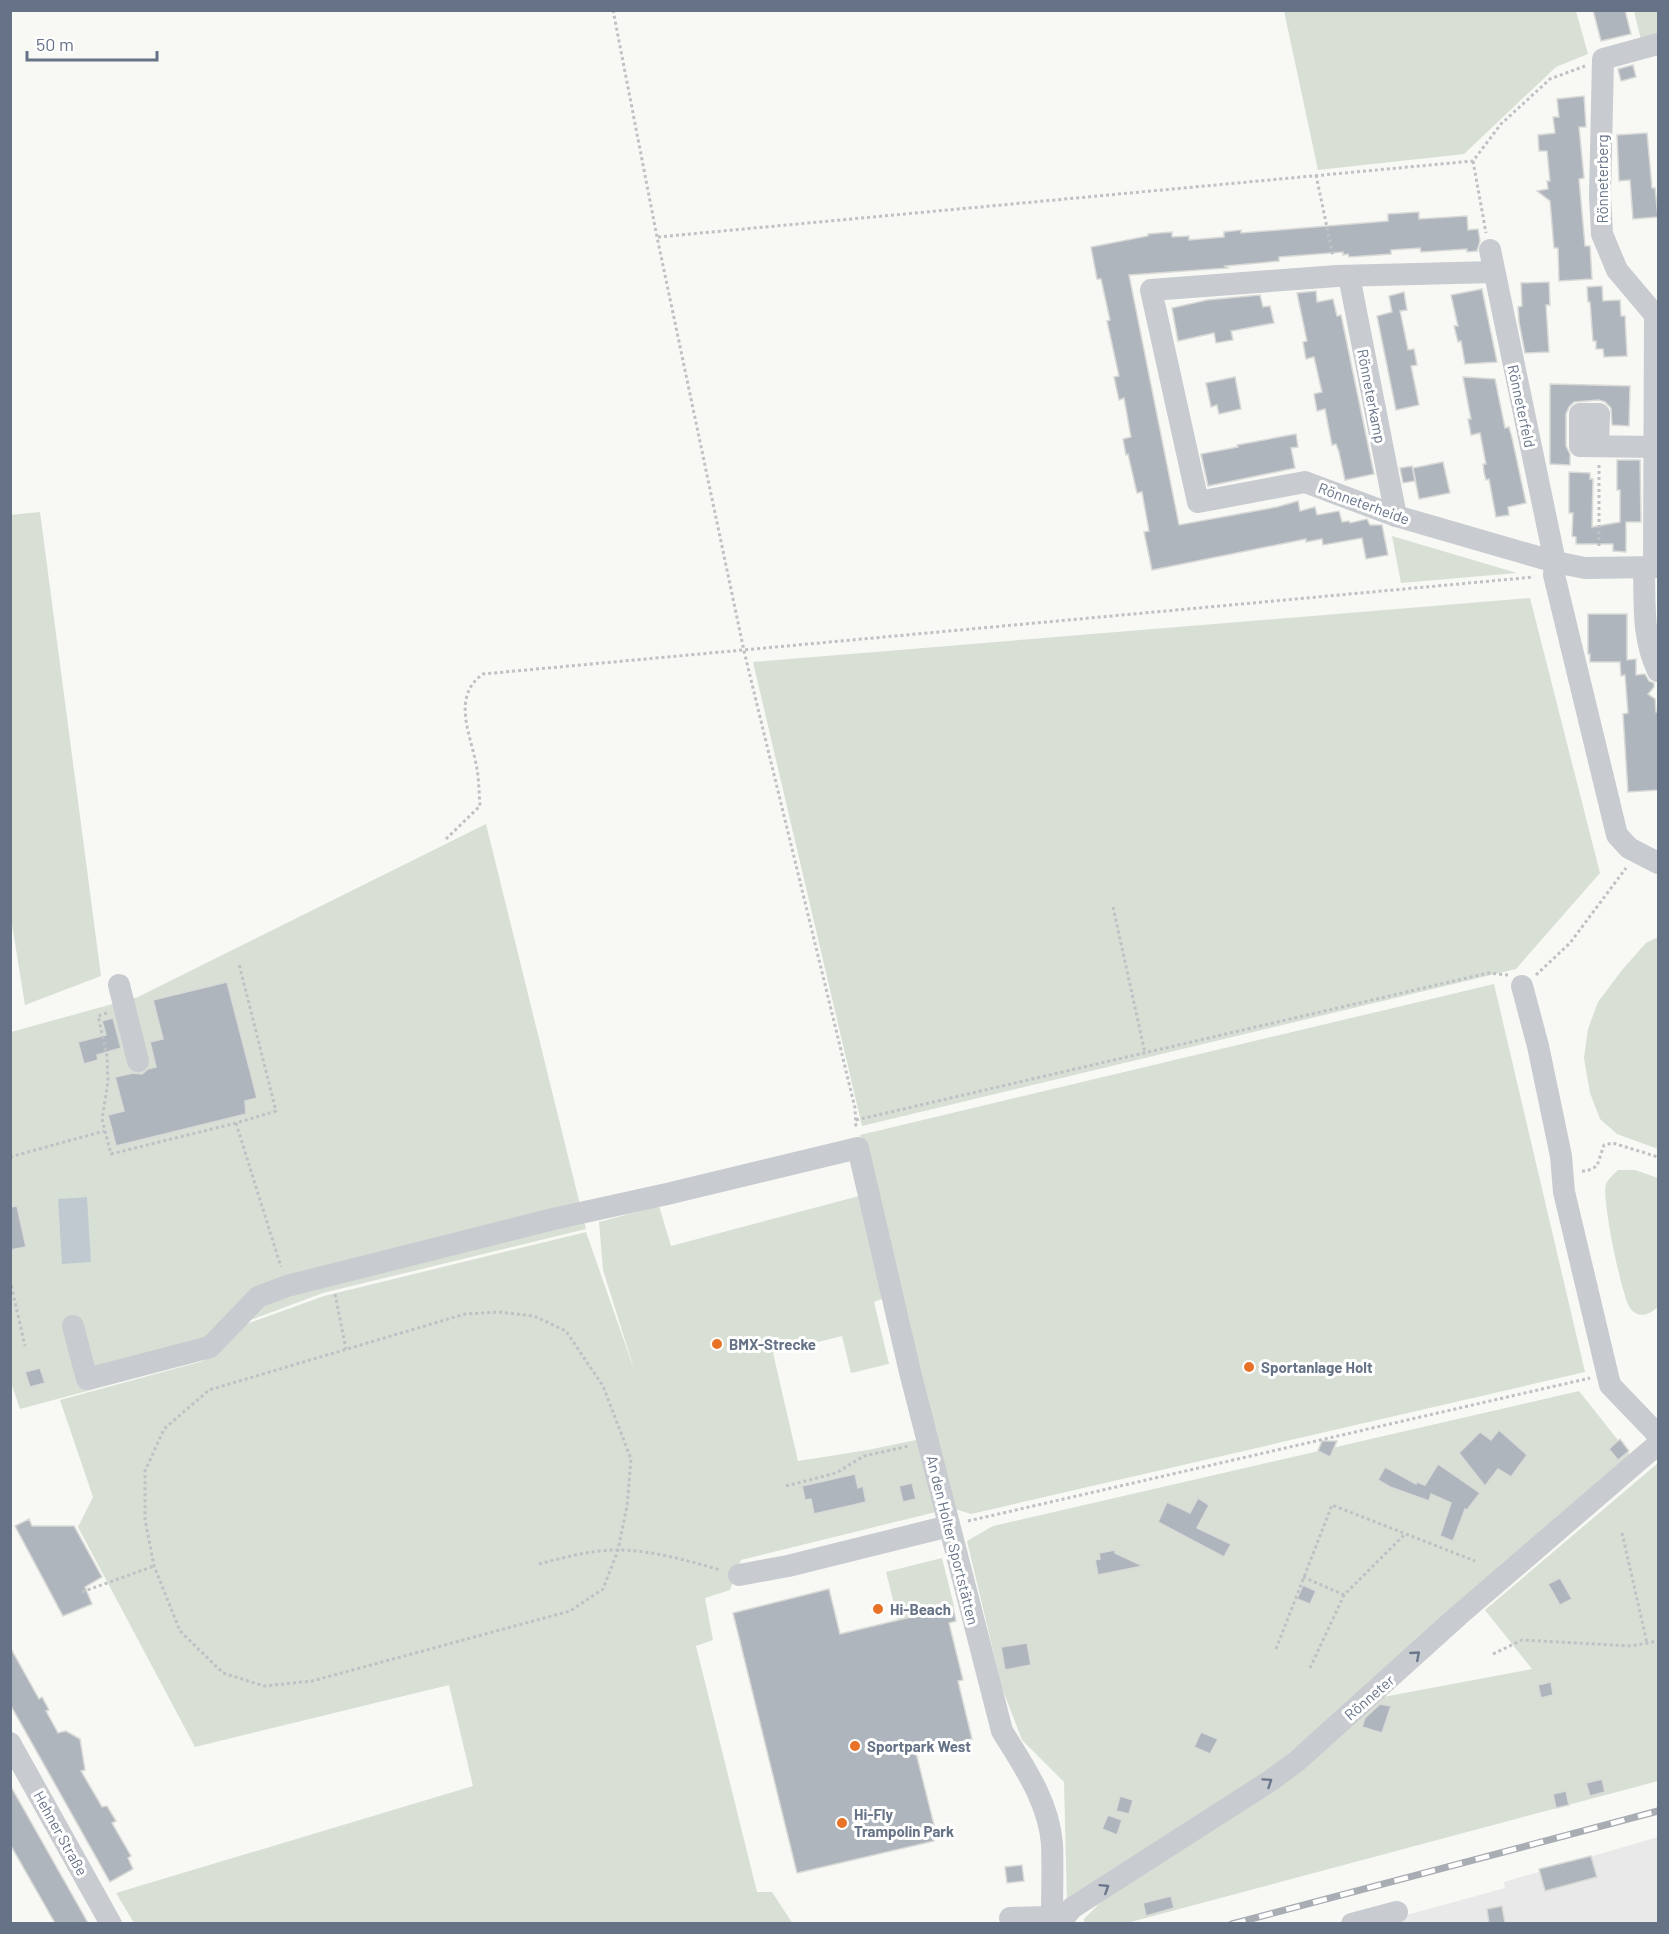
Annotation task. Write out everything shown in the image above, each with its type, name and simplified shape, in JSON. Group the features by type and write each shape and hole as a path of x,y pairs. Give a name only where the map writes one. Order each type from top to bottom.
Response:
{"street":[{"path":"1603,59 1659,44"},
{"name":"Rönneterberg","path":"1603,59 1600,196 1602,234 1617,270 1657,315 1652,568 1646,639 1656,661"},
{"path":"1343,276 1492,261"},
{"name":"Rönneterfeld","path":"1492,261 1554,569 1617,835 1629,848"},
{"name":"Rönneterheide","path":"1343,276 1151,290 1198,502 1305,482 1396,516 1554,569 1652,568"},
{"name":"Rönneterkamp","path":"1343,276 1396,516"},
{"path":"1599,446 1654,447"},
{"path":"1629,848 1659,863"},
{"path":"118,985 138,1061"},
{"path":"1522,986 1538,1046 1562,1156 1564,1192 1610,1385 1659,1435"},
{"path":"73,1326 87,1379 210,1347 258,1297 287,1286 564,1216 858,1148"},
{"name":"An den Holter Sportstätten","path":"858,1148 948,1526 1002,1731 1031,1779 1049,1828 1052,1843 1056,1921"},
{"name":"Rönneter","path":"1056,1921 1072,1908 1270,1781 1297,1761 1460,1615 1659,1444"},
{"path":"739,1575 788,1566 948,1526"},
{"name":"Hehner Straße","path":"10,1743 111,1923"},
{"path":"1352,1923 1396,1912"},
{"path":"1010,1918 1056,1921"}],"path":[{"path":"613,10 657,237 744,651 855,1108 858,1148"},
{"path":"657,237 1473,161 1501,124 1550,79 1603,59"},
{"path":"1473,161 1492,261"},
{"path":"1316,175 1343,276"},
{"path":"1598,568 1599,446"},
{"path":"446,839 480,806 477,768 465,717 466,697 473,681 483,674 744,651 1554,569"},
{"path":"856,1120 1488,973 1510,975 1522,986 1570,943 1622,875 1626,868 1629,848"},
{"path":"1113,907 1145,1053"},
{"path":"124,1007 98,1016 107,1056 108,1082 102,1119 111,1154 276,1111 239,964"},
{"path":"236,1123 287,1286"},
{"path":"10,1157 105,1131"},
{"path":"1562,1156 1577,1170 1587,1172 1597,1166 1604,1146 1613,1143 1659,1157"},
{"path":"331,1274 346,1350"},
{"path":"10,1280 25,1346"},
{"path":"499,1312 534,1316 566,1331 603,1386 631,1459 627,1506 618,1550 603,1589 570,1611 312,1681 264,1686 223,1672 180,1631 154,1566 146,1519 145,1471 164,1429 209,1390 465,1314 499,1312"},
{"path":"948,1526 1608,1374"},
{"path":"786,1486 836,1473 864,1456 928,1442"},
{"path":"1276,1649 1332,1505 1475,1561"},
{"path":"1622,1533 1647,1643"},
{"path":"1310,1668 1344,1595 1405,1534"},
{"path":"539,1564 571,1555 618,1550 682,1559 739,1575"},
{"path":"82,1592 154,1566"},
{"path":"1303,1577 1344,1595"},
{"path":"1493,1653 1522,1640 1631,1646 1659,1641"}],"shaded area":[{"path":"1284,11 1576,11 1588,54 1556,67 1464,154 1318,170"},
{"path":"1634,11 1658,11 1658,36 1641,40"},
{"path":"40,512 101,976 25,1005 10,912 10,515"},
{"path":"1392,536 1517,573 1401,583"},
{"path":"1530,598 1600,873 1516,969 862,1126 753,662"},
{"path":"486,824 586,1229 323,1293 237,1325 199,1361 20,1409 11,1383 11,1032 138,997"},
{"path":"1658,937 1658,1149 1617,1134 1600,1119 1590,1093 1584,1058 1588,1029 1598,1002 1646,943"},
{"name":"Sportanlage Holt","path":"1494,984 1585,1372 971,1514 952,1508 741,1560 730,1590 705,1598 713,1640 696,1646 757,1892 772,1892 793,1924 134,1923 116,1893 473,1786 449,1685 195,1747 78,1527 93,1497 60,1400 203,1361 241,1326 324,1296 586,1232 635,1372 603,1270 599,1222 659,1206 671,1246 859,1196 885,1298 874,1302 889,1364 851,1373 842,1336 773,1353 798,1461 930,1437 860,1135"},
{"path":"1618,1170 1635,1170 1658,1178 1658,1307 1644,1315 1633,1312 1626,1300 1609,1226 1606,1184"},
{"path":"87,1197 91,1262 62,1264 58,1199"},
{"path":"1579,1391 1633,1459 1266,1773 1067,1904 1064,1782 1022,1740 1002,1688 967,1541 993,1526"},
{"path":"1658,1463 1658,1781 1127,1923 1084,1923 1084,1919 1108,1895 1383,1697 1532,1669 1485,1610"},
{"path":"942,1558 954,1606 898,1620 886,1572"},
{"path":"1658,1837 1658,1923 1374,1924 1505,1888 1504,1882"}],"building":[{"path":"1593,10 1625,10 1631,34 1601,41"},
{"path":"1633,65 1636,77 1621,81 1618,69"},
{"path":"1584,96 1586,127 1579,127 1584,178 1579,179 1585,246 1590,246 1592,279 1559,281 1558,248 1554,248 1550,201 1537,191 1548,189 1547,181 1550,181 1547,151 1539,151 1538,135 1555,133 1553,117 1559,117 1557,99"},
{"path":"1647,133 1652,188 1655,188 1658,217 1633,219 1630,180 1619,181 1617,135"},
{"path":"1419,212 1419,219 1467,216 1468,230 1478,229 1480,241 1477,251 1467,252 1467,249 1421,252 1420,248 1391,250 1391,254 1349,257 1348,254 1343,255 1343,252 1279,257 1279,261 1225,266 1228,268 1129,275 1179,525 1298,501 1300,511 1315,507 1317,515 1339,511 1342,522 1349,521 1350,523 1367,519 1370,525 1382,525 1388,555 1366,559 1362,538 1323,545 1322,539 1306,542 1306,539 1152,570 1144,532 1149,531 1142,492 1137,493 1123,439 1131,437 1124,398 1119,400 1114,377 1119,376 1107,321 1110,320 1101,279 1097,279 1091,247 1148,236 1148,234 1172,232 1172,237 1189,236 1189,240 1224,237 1224,232 1241,230 1241,233 1388,221 1388,214"},
{"path":"1549,282 1550,305 1546,305 1549,352 1525,353 1518,307 1522,306 1521,283"},
{"path":"1602,286 1603,301 1620,300 1621,316 1625,316 1627,356 1604,357 1603,349 1596,349 1596,341 1593,341 1587,287"},
{"path":"1482,289 1497,362 1465,364 1461,341 1458,342 1454,326 1458,326 1451,295"},
{"path":"1316,291 1317,302 1333,299 1337,316 1341,315 1374,474 1345,480 1339,452 1336,444 1332,445 1325,409 1317,411 1314,394 1322,392 1314,357 1306,359 1303,342 1307,341 1297,293"},
{"path":"1404,292 1407,310 1400,311 1408,350 1414,349 1417,365 1411,366 1419,405 1396,410 1377,316 1392,312 1389,296"},
{"path":"1260,295 1263,307 1270,306 1274,323 1231,331 1233,340 1216,343 1214,333 1178,341 1172,308 1207,300"},
{"path":"1235,377 1241,409 1219,414 1217,405 1211,407 1206,383"},
{"path":"1463,377 1495,379 1505,428 1509,427 1512,438 1526,503 1508,507 1509,515 1496,517 1489,479 1486,480 1484,472 1483,464 1486,464 1480,433 1471,435 1468,419 1471,419"},
{"path":"1550,384 1630,386 1629,426 1612,425 1611,408 1605,402 1599,400 1574,402 1566,414 1566,446 1570,454 1570,465 1550,464"},
{"path":"1296,434 1298,447 1291,448 1295,468 1208,486 1201,454"},
{"path":"1617,460 1640,460 1641,522 1626,522 1626,552 1613,551 1613,544 1576,544 1576,537 1572,536 1573,513 1569,513 1569,472 1590,473 1590,479 1593,479 1592,527 1620,522"},
{"path":"1443,462 1450,493 1419,499 1413,468"},
{"path":"1412,466 1415,481 1403,483 1400,468"},
{"path":"1588,614 1627,614 1627,660 1636,659 1636,675 1645,674 1649,681 1654,683 1654,687 1648,694 1655,699 1656,712 1659,712 1659,790 1628,792 1623,714 1628,713 1625,675 1621,676 1620,662 1590,662"},
{"path":"227,982 257,1098 245,1101 246,1114 116,1146 108,1115 124,1111 115,1077 133,1073 142,1074 156,1067 150,1042 163,1039 153,1000"},
{"path":"113,1018 121,1048 97,1055 98,1060 84,1064 78,1042 106,1035 102,1021"},
{"path":"17,1206 26,1247 10,1250 10,1207"},
{"path":"40,1368 45,1383 30,1387 25,1372"},
{"path":"1499,1430 1527,1455 1511,1477 1498,1469 1485,1486 1459,1453 1480,1432 1491,1440"},
{"path":"1620,1439 1629,1451 1618,1460 1609,1449"},
{"path":"1322,1441 1337,1441 1330,1457 1318,1451"},
{"path":"1438,1464 1480,1493 1467,1510 1465,1509 1453,1541 1440,1536 1451,1503 1431,1494 1429,1501 1390,1487 1378,1480 1385,1467 1416,1484 1417,1482 1425,1485"},
{"path":"855,1474 858,1488 863,1486 866,1502 814,1514 811,1499 805,1500 802,1486"},
{"path":"912,1483 916,1499 903,1502 899,1486"},
{"path":"1198,1498 1209,1505 1197,1528 1231,1544 1224,1557 1158,1522 1167,1502 1190,1513"},
{"path":"29,1519 32,1526 74,1526 102,1577 85,1587 92,1604 63,1616 15,1526"},
{"path":"1115,1550 1115,1553 1143,1566 1098,1575 1095,1560 1100,1559 1099,1553"},
{"path":"1560,1578 1572,1599 1560,1605 1548,1584"},
{"path":"1303,1585 1316,1591 1310,1604 1297,1599"},
{"name":"Sportpark West","path":"829,1589 840,1634 953,1607 956,1621 949,1623 963,1680 958,1681 972,1739 916,1753 934,1825 930,1826 934,1841 797,1873 733,1613"},
{"path":"1027,1643 1031,1665 1005,1670 1001,1647"},
{"path":"10,1647 39,1699 42,1697 49,1710 46,1711 58,1733 66,1731 80,1739 85,1770 81,1771 102,1807 107,1806 116,1821 112,1823 131,1856 128,1858 133,1869 110,1882 10,1704"},
{"path":"1551,1682 1553,1695 1541,1698 1538,1685"},
{"path":"1380,1704 1391,1706 1382,1733 1362,1727 1365,1718"},
{"path":"1201,1732 1218,1739 1210,1754 1194,1747"},
{"path":"1602,1779 1605,1792 1590,1796 1586,1783"},
{"path":"10,1785 88,1923 55,1923 10,1844"},
{"path":"1566,1791 1569,1805 1556,1808 1553,1794"},
{"path":"1120,1796 1133,1800 1129,1814 1116,1811"},
{"path":"1108,1815 1122,1820 1117,1835 1102,1829"},
{"path":"1591,1856 1597,1877 1545,1891 1539,1869"},
{"path":"1022,1865 1024,1881 1007,1883 1005,1867"},
{"path":"1171,1896 1174,1908 1146,1916 1143,1903"},
{"path":"1502,1906 1505,1923 1489,1923 1487,1909"}],"railway":[{"path":"1232,1924 1658,1811"}],"place":[{"name":"BMX-Strecke","path":"717,1344"},
{"name":"Sportanlage Holt","path":"1249,1367"},
{"name":"Hi-Beach","path":"878,1609"},
{"name":"Sportpark West","path":"855,1746"},
{"name":"Hi-Fly Trampolin Park","path":"842,1823"}]}
